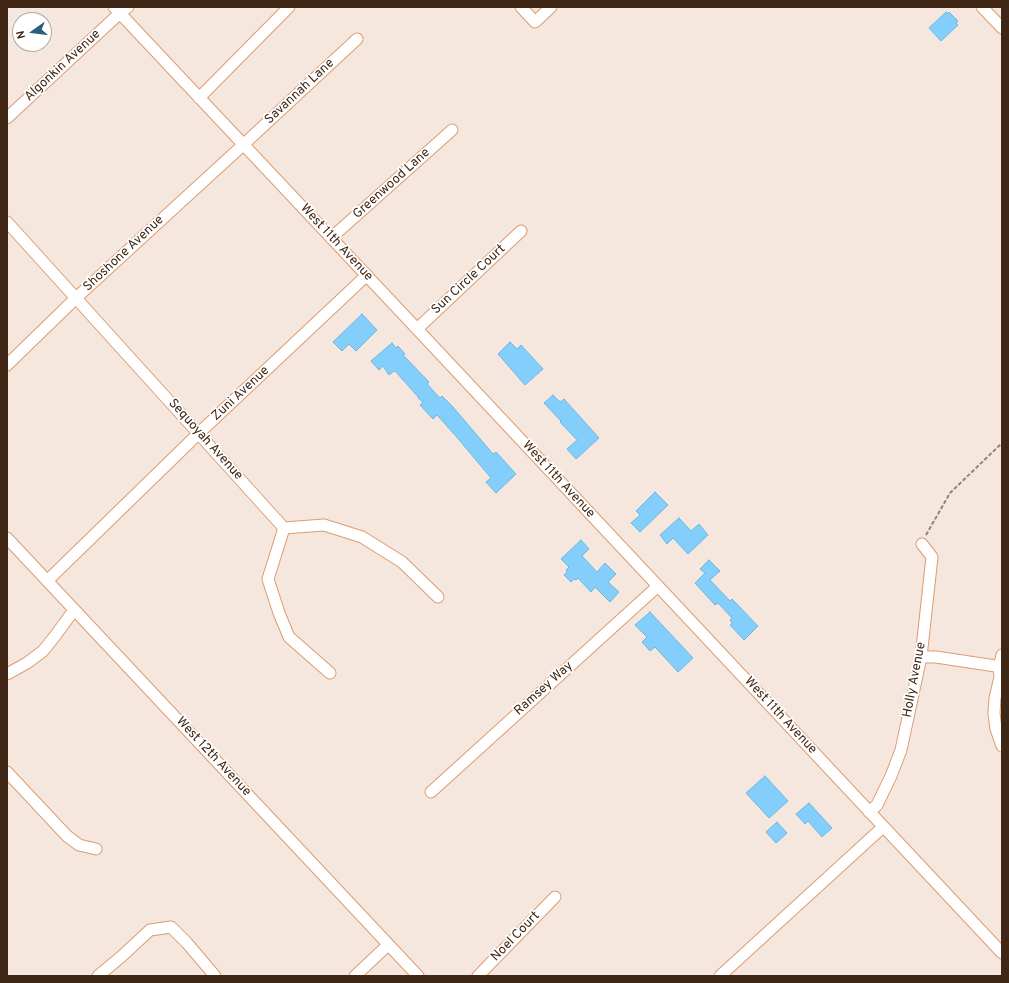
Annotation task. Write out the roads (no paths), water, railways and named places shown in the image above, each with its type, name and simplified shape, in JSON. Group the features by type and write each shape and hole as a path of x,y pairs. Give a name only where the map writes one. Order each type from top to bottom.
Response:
{"street":[{"path":"199,98 289,7"},
{"path":"521,7 535,22 551,7"},
{"path":"982,7 1002,28"},
{"name":"West 11th Avenue","path":"120,9 199,98 367,275 1002,953"},
{"name":"Algonkin Avenue","path":"7,118 120,9"},
{"name":"Savannah Lane","path":"243,145 357,38"},
{"name":"Greenwood Lane","path":"332,238 452,130"},
{"name":"Shoshone Avenue","path":"7,365 76,298 243,145"},
{"name":"Sequoyah Avenue","path":"7,222 284,528"},
{"name":"Sun Circle Court","path":"417,329 521,231"},
{"name":"Zuni Avenue","path":"47,581 199,433 367,275"},
{"path":"330,673 289,636 279,613 268,579 284,528 324,525 362,537 402,562 438,597"},
{"name":"West 12th Avenue","path":"7,538 418,976"},
{"name":"Holly Avenue","path":"869,812 879,802 901,750 922,656 932,557 922,544"},
{"name":"Ramsey Way","path":"431,792 658,586"},
{"path":"7,674 27,663 43,651 56,636 74,610"},
{"path":"1002,655 994,713 996,729 1002,746"},
{"path":"922,656 1000,667"},
{"path":"7,772 67,836 79,844 96,849"},
{"path":"721,976 883,827"},
{"name":"Noel Court","path":"478,976 554,897"},
{"path":"98,976 150,930 171,927 187,943 215,976"},
{"path":"354,976 388,944"}]}
